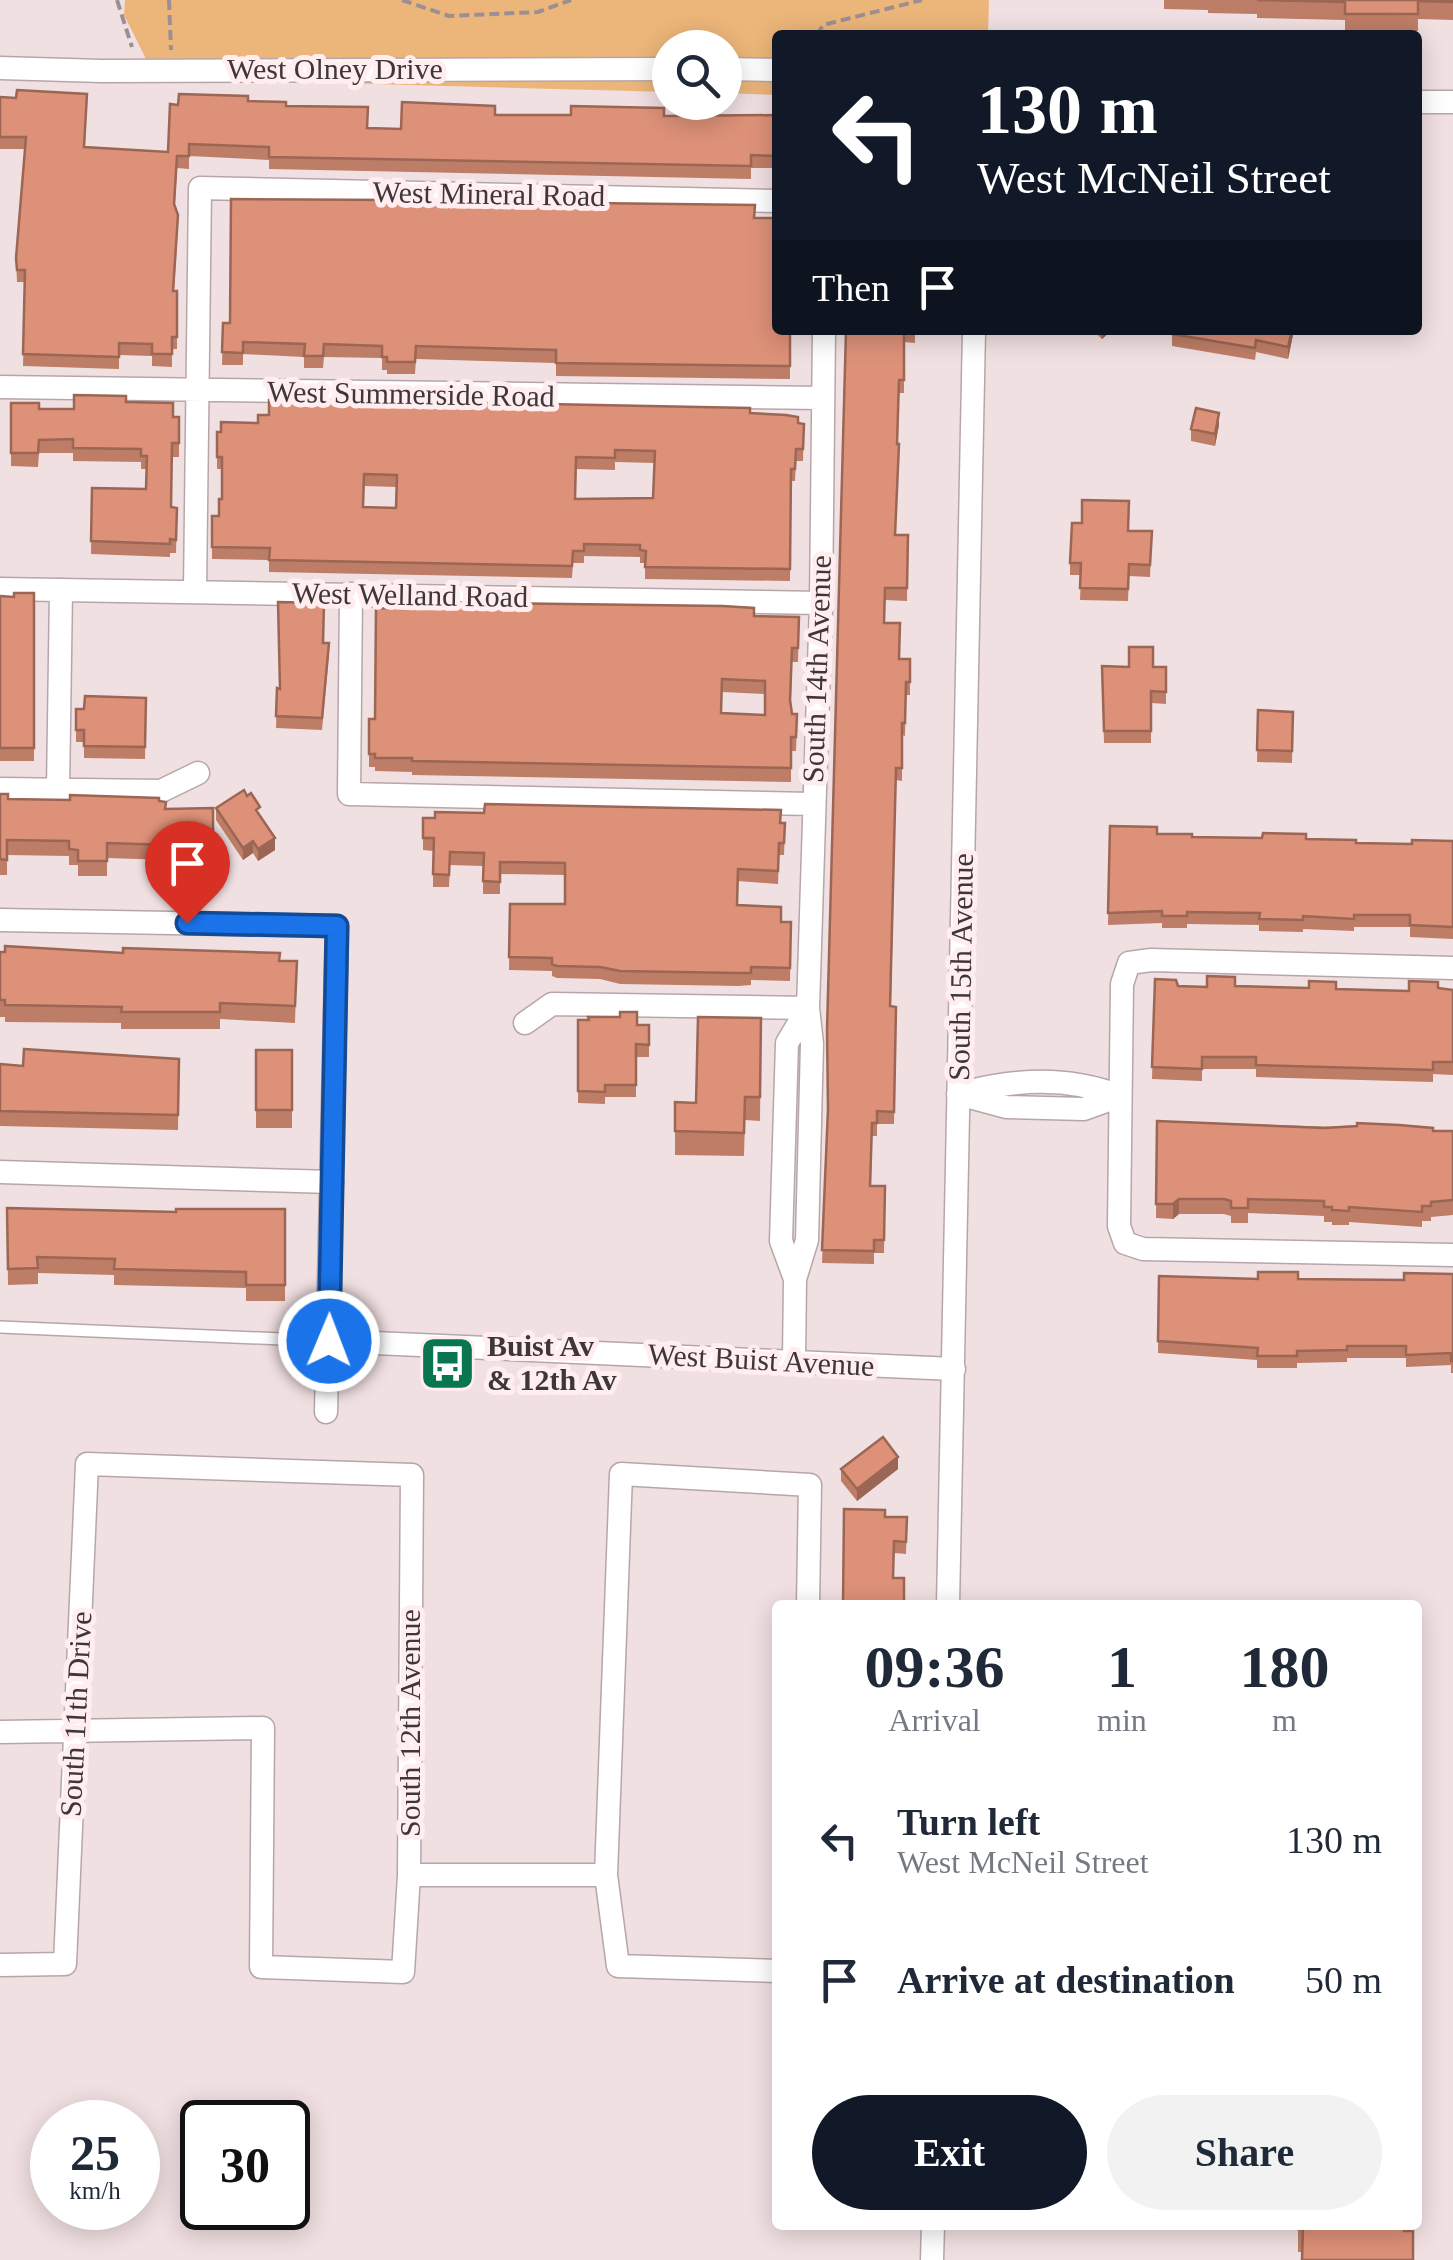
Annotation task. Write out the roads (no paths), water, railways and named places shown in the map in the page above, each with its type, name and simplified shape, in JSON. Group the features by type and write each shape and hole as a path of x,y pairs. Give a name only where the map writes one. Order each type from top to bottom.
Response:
{"street":[{"name":"West Olney Drive","path":"0,68 652,69"},
{"path":"742,69 772,70"},
{"path":"1422,102 1453,102"},
{"name":"West Mineral Road","path":"198,391 200,188 772,201"},
{"name":"South 14th Avenue","path":"794,1362 795,1279 807,1240 812,1044 808,1008 824,335"},
{"name":"South 15th Avenue","path":"948,1600 974,335"},
{"name":"West Summerside Road","path":"0,388 822,398"},
{"path":"195,590 198,391"},
{"name":"West Welland Road","path":"0,589 820,603"},
{"path":"58,790 61,590"},
{"path":"352,594 349,794 813,804"},
{"path":"0,789 161,791 198,773"},
{"path":"0,920 337,926 326,1412"},
{"path":"1453,968 1152,960 1130,963 1122,984 1119,1226 1124,1243 1143,1249 1453,1255"},
{"path":"525,1023 552,1004 808,1008"},
{"name":"South 14th Avenue","path":"795,1279 781,1240 788,1043 808,1008"},
{"path":"958,1094 1007,1081 1085,1083 1120,1096"},
{"path":"1049,1082 1049,1108"},
{"path":"958,1094 1006,1108 1084,1110 1120,1096"},
{"path":"0,1172 332,1182"},
{"path":"783,1210 807,1210"},
{"name":"West Buist Avenue","path":"329,1341 954,1369"},
{"name":"South 11th Drive","path":"0,1965 66,1964 87,1464 412,1475"},
{"path":"772,1971 618,1966 606,1875 621,1474 810,1485 808,1600"},
{"name":"South 12th Avenue","path":"75,1730 263,1728 261,1967 403,1972 409,1875 412,1475"},
{"path":"0,1732 75,1730"},
{"path":"409,1875 606,1875"},
{"path":"932,2260 933,2230"}],"lane":[{"path":"0,1327 329,1341"}],"place":[{"name":"Buist Av & 12th Av","path":"448,1363"}]}
